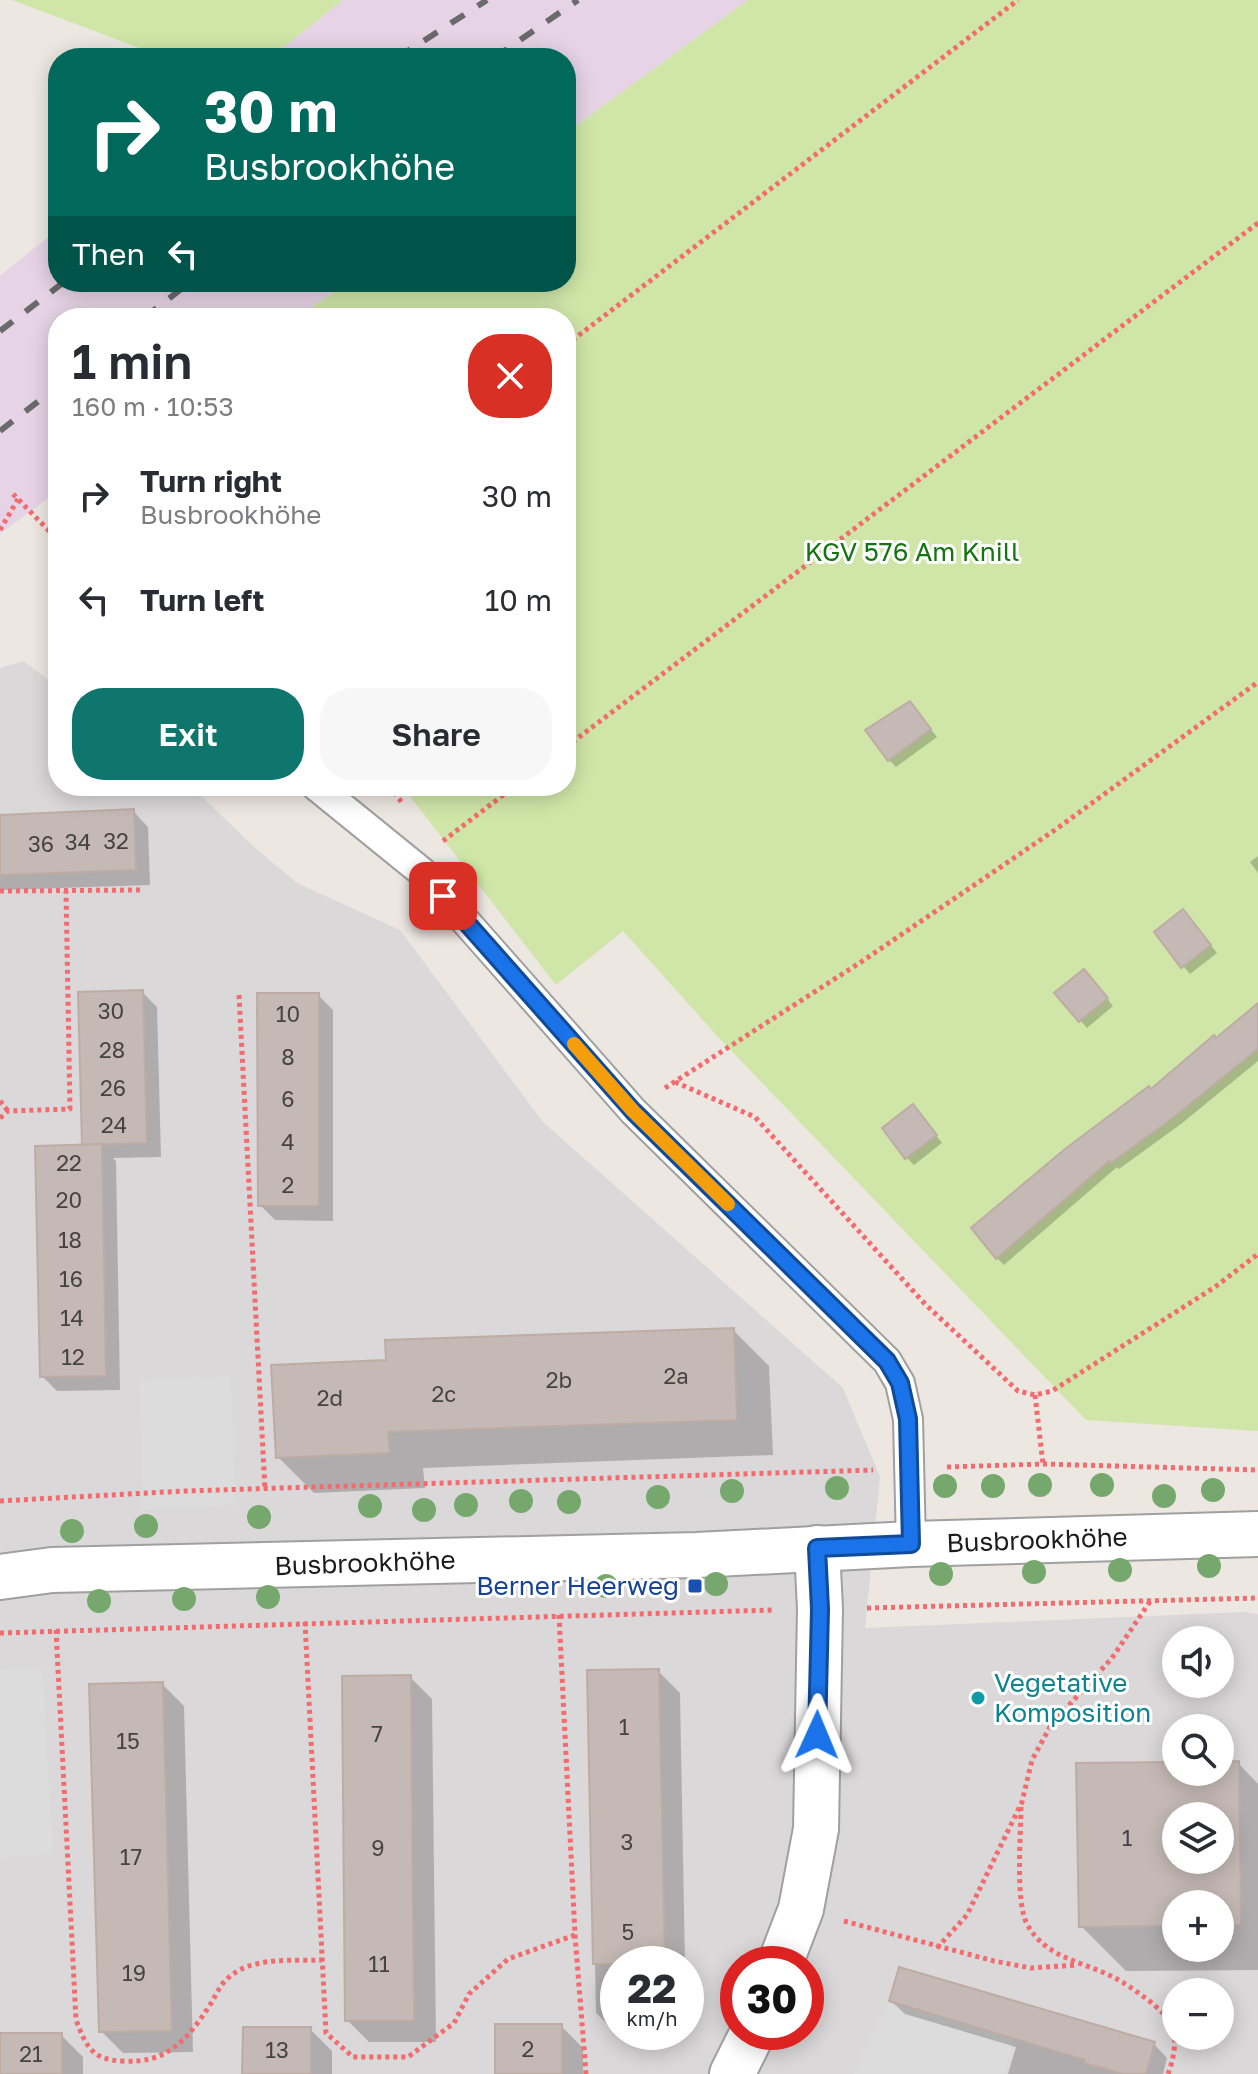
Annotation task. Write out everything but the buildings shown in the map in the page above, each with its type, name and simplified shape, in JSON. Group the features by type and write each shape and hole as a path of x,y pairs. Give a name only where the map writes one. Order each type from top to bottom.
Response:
{"street":[{"name":"Busbrookhöhe","path":"0,1577 52,1570 697,1555 911,1544 1258,1534"},
{"path":"787,1946 801,1909 816,1829 820,1609 817,1548"},
{"path":"732,2074 744,2050"}],"lane":[{"path":"328,796 422,872 633,1111 887,1361 900,1383 908,1419 911,1544"}],"path":[{"path":"576,337 1018,0"},
{"path":"576,739 1258,223"},
{"path":"0,530 15,496 48,530"},
{"path":"633,1111 1055,830 1258,682"},
{"path":"437,845 502,796"},
{"path":"0,891 141,890"},
{"path":"0,1118 8,1111 70,1109 66,891"},
{"path":"239,995 265,1490"},
{"path":"674,1081 755,1117 925,1304 1018,1391 1035,1395 1052,1391 1215,1287 1258,1254"},
{"path":"0,1101 8,1111"},
{"path":"1035,1395 1043,1464"},
{"path":"0,1501 184,1491 1043,1464 1258,1470"},
{"path":"0,1633 305,1622 1258,1598"},
{"path":"937,1948 967,1915 1022,1802 1032,1760 1051,1725 1112,1658 1151,1599"},
{"path":"559,1615 575,1935 586,2074"},
{"path":"305,1622 326,2033 353,2057 408,2057 454,2023 469,1994 508,1959 575,1935"},
{"path":"56,1630 76,2020 86,2046 106,2060 132,2062 157,2057 176,2048 194,2029 226,1980 246,1967 273,1961 322,1960"},
{"path":"1022,1802 1021,1896 1026,1923 1045,1947 1077,1965 1115,1978 1155,2006 1172,2025 1174,2057 1168,2074"},
{"path":"835,1918 937,1948 1031,1968 1077,1965"}],"shaded area":[{"path":"343,0 748,0 576,126 576,48 283,48"},
{"path":"48,237 48,292 334,292 311,308 48,308 48,498 0,534 0,276"},
{"path":"23,661 48,680 48,796 201,796 297,883 400,930 543,1122 843,1388 880,1477 865,1628 1244,1612 1258,1614 1258,2074 0,2074 0,668"},
{"path":"231,1376 235,1505 143,1509 140,1379"},
{"path":"42,1668 53,1855 0,1858 0,1670"},
{"path":"889,2001 1014,2038 1005,2074 853,2074"}],"green space":[{"path":"12,0 343,0 283,48 139,48"},
{"name":"KGV 576 Am Knill","path":"748,0 1258,0 1258,1431 1086,1420 719,1038 623,931 556,985 410,796 576,796 576,308 311,308 334,292 576,292 576,126"}],"railway":[{"path":"413,48 487,0"},
{"path":"508,48 578,0"},
{"path":"0,331 51,292"},
{"path":"157,308 177,292"},
{"path":"0,431 48,394"}],"slow traffic":[{"path":"574,1044 633,1111 728,1204"}],"place":[{"name":"Berner Heerweg","path":"695,1586"},
{"name":"Vegetative Komposition","path":"978,1698"}],"route":[{"path":"443,896 633,1111 887,1361 900,1383 908,1419 911,1544 817,1548 820,1609 817,1735"}]}
